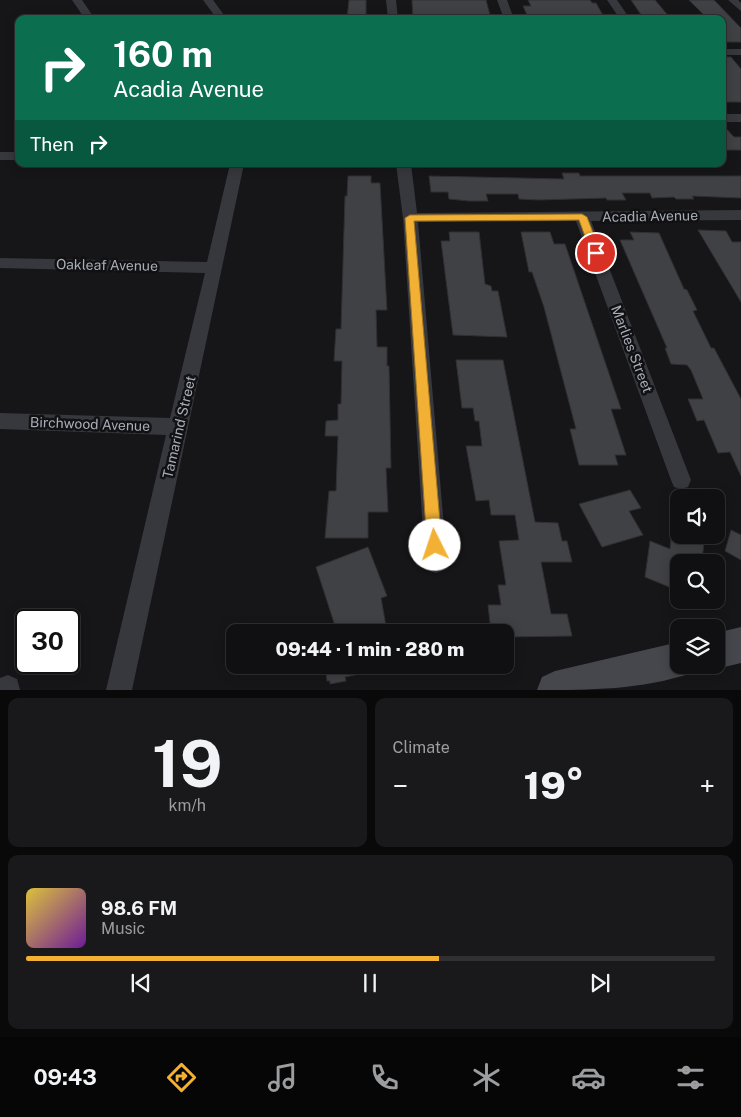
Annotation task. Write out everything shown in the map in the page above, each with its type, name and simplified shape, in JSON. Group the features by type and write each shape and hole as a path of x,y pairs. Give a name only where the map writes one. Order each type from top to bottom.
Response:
{"main road":[{"path":"725,649 741,645"},
{"path":"555,690 670,662"}],"street":[{"path":"77,0 87,15"},
{"path":"391,0 393,15"},
{"path":"502,0 508,15"},
{"path":"612,0 622,15"},
{"path":"733,0 741,8"},
{"path":"212,1 220,15"},
{"path":"726,52 741,52"},
{"path":"726,118 741,118"},
{"path":"0,156 15,156"},
{"name":"Tamarind Street","path":"119,690 236,167"},
{"path":"403,167 410,218 436,562"},
{"name":"Acadia Avenue","path":"410,218 741,215"},
{"name":"Marlies Street","path":"582,217 681,480"},
{"name":"Oakleaf Avenue","path":"0,263 214,268"},
{"name":"Birchwood Avenue","path":"0,421 179,426"}],"building":[{"path":"349,0 366,0 366,15 347,15"},
{"path":"412,0 486,0 490,15 413,15"},
{"path":"528,0 590,0 592,3 596,3 603,15 527,15 523,6 531,6"},
{"path":"631,0 655,0 668,15 641,15"},
{"path":"689,0 714,0 741,28 741,42 726,42 726,15 704,15"},
{"path":"726,57 731,57 741,69 741,102 726,102"},
{"path":"726,128 734,137 741,137 741,150 726,150"},
{"path":"562,173 579,173 580,176 741,176 741,198 692,196 694,199 676,199 674,197 652,198 650,193 622,193 626,200 607,200 606,198 538,200 519,199 518,194 486,194 488,201 469,201 449,199 448,192 431,192 429,176 564,179"},
{"path":"348,176 371,176 371,183 380,183 387,310 376,310 377,347 387,347 391,468 386,468 388,512 368,512 368,538 325,538 329,491 336,491 338,436 325,436 326,421 338,420 338,404 341,404 342,361 334,361 336,329 341,329 345,196 347,196"},
{"path":"698,230 726,231 732,242 741,242 741,302"},
{"path":"449,232 479,232 485,284 491,286 492,291 498,291 507,337 453,335 441,241 450,241"},
{"path":"521,232 550,232 554,244 565,244 621,409 611,409 626,455 615,455 618,465 579,465 570,429 576,429 544,307 532,272 529,272"},
{"path":"630,232 659,233 684,289 687,290 697,310 693,311 711,348 714,348 741,399 741,476 730,452 718,453 704,420 697,421 688,399 703,399 691,370 687,365 671,364 665,348 667,348 620,240 634,240"},
{"path":"456,360 503,360 535,522 558,523 562,541 567,541 572,562 541,562 551,614 567,614 572,636 514,637 514,624 490,624 488,605 501,605 498,585 506,585 499,541 519,540 515,515 491,515 489,500 476,501 466,446 482,446 479,421 475,421 473,408 462,408"},
{"path":"630,490 641,508 629,511 643,535 602,547 579,504"},
{"path":"731,530 741,535 741,560 725,551"},
{"path":"650,541 670,549 671,544 704,544 703,554 670,554 670,587 645,577"},
{"path":"368,547 387,596 381,598 386,624 334,624 316,567"},
{"path":"326,674 360,674 345,677 346,681 330,684 330,681 327,681"}],"route":[{"path":"435,545 410,218 582,217 596,253"}]}
